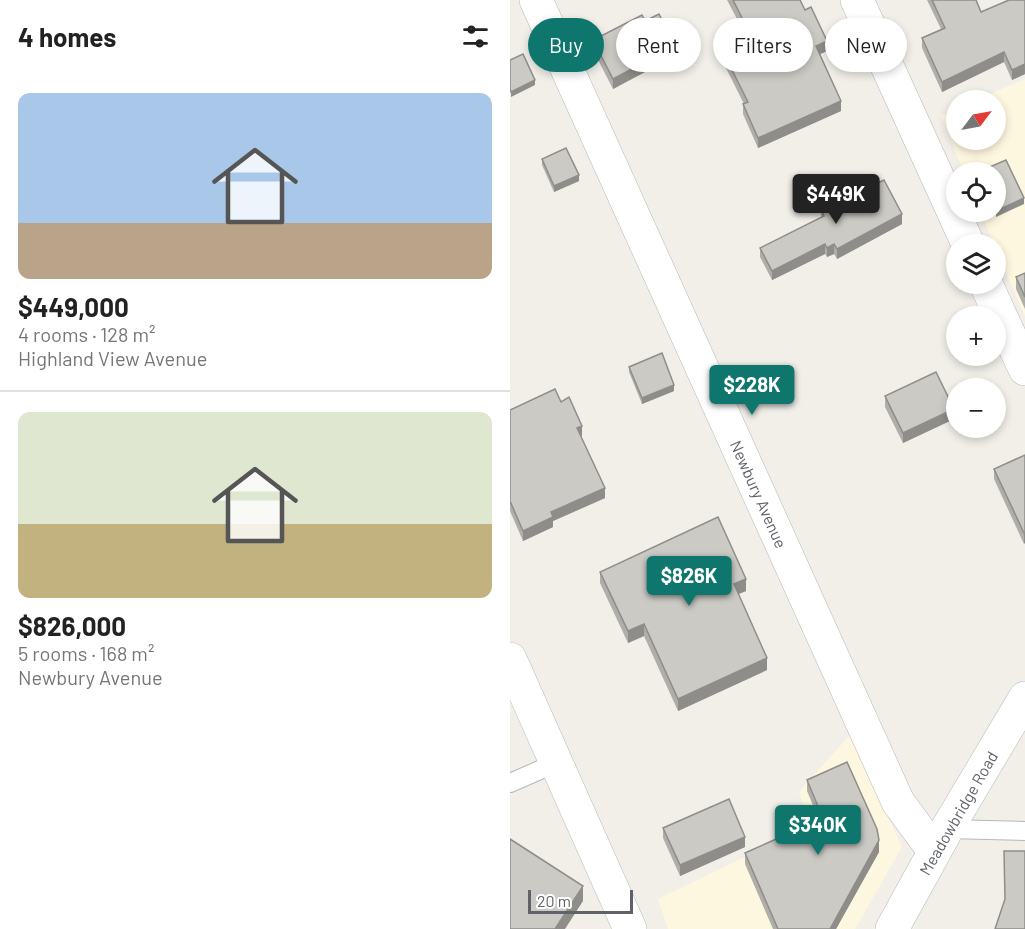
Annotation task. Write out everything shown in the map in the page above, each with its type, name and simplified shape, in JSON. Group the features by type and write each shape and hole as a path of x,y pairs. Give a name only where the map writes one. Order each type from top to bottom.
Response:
{"street":[{"name":"Newbury Avenue","path":"536,0 898,802 940,840"},
{"path":"857,0 963,234"},
{"path":"991,294 1025,369"},
{"path":"510,659 630,929"},
{"name":"Meadowbridge Road","path":"892,929 940,840 1025,698"}],"lane":[{"path":"510,783 556,763"},
{"path":"940,840 1025,831"}],"shaded area":[{"path":"1025,79 1025,316 1006,273 1006,234 990,234 984,222 1006,222 1006,162 960,162 955,150 1006,150 1006,90 999,90"},
{"path":"946,114 946,128 941,116"},
{"path":"850,735 902,847 855,929 668,929 658,899 809,826 799,792"}],"building":[{"path":"733,0 800,0 805,10 811,7 825,37 825,42 816,46 825,66 825,72 828,72 841,101 758,138 743,104 748,102 733,72 813,72 813,18 742,18"},
{"path":"932,0 976,0 981,12 1009,0 1025,0 1025,64 1012,70 1004,52 942,82 922,38 945,28"},
{"path":"616,28 616,72 626,72 613,79 604,61 604,34"},
{"path":"523,54 528,65 528,72 531,72 535,80 511,92 510,89 510,60"},
{"path":"566,148 579,175 554,186 542,159"},
{"path":"1006,160 1024,198 1006,206 1006,162 1001,162"},
{"path":"884,180 902,214 837,249 834,244 827,248 825,244 772,271 760,248 824,216 821,210"},
{"path":"1025,273 1025,297 1016,277"},
{"path":"662,353 674,385 642,398 629,367"},
{"path":"936,372 946,393 946,413 903,433 885,396"},
{"path":"555,389 561,402 569,397 582,426 577,428 605,488 551,512 553,517 523,531 510,501 510,410"},
{"path":"1025,455 1025,533 1024,533 994,469"},
{"path":"718,517 746,579 734,584 767,658 678,699 644,624 628,631 600,572"},
{"path":"847,762 877,829 879,840 830,929 778,929 745,853 823,818 807,780"},
{"path":"729,799 745,837 680,865 663,828"},
{"path":"510,839 583,886 555,929 510,929"},
{"path":"1004,851 1025,851 1025,929 995,929 1005,899"}]}
